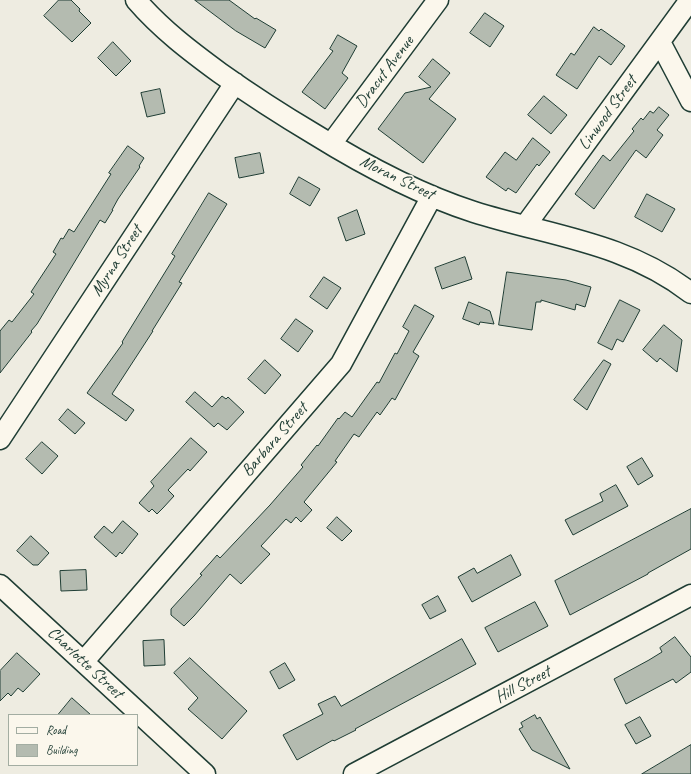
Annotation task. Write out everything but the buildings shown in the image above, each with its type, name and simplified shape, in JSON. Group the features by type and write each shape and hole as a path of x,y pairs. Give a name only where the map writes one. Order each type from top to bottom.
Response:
{"street":[{"name":"Moran Street","path":"136,0 178,41 265,104 331,144 399,181 473,212 581,240 616,252 659,272 691,293"},
{"name":"Dracut Avenue","path":"331,144 438,0"},
{"name":"Linwood Street","path":"525,226 690,0"},
{"path":"660,42 691,101"},
{"name":"Myrna Street","path":"0,440 235,83"},
{"name":"Barbara Street","path":"84,661 341,364 432,196"},
{"name":"Charlotte Street","path":"0,584 205,774"},
{"name":"Hill Street","path":"354,774 691,595"}]}
